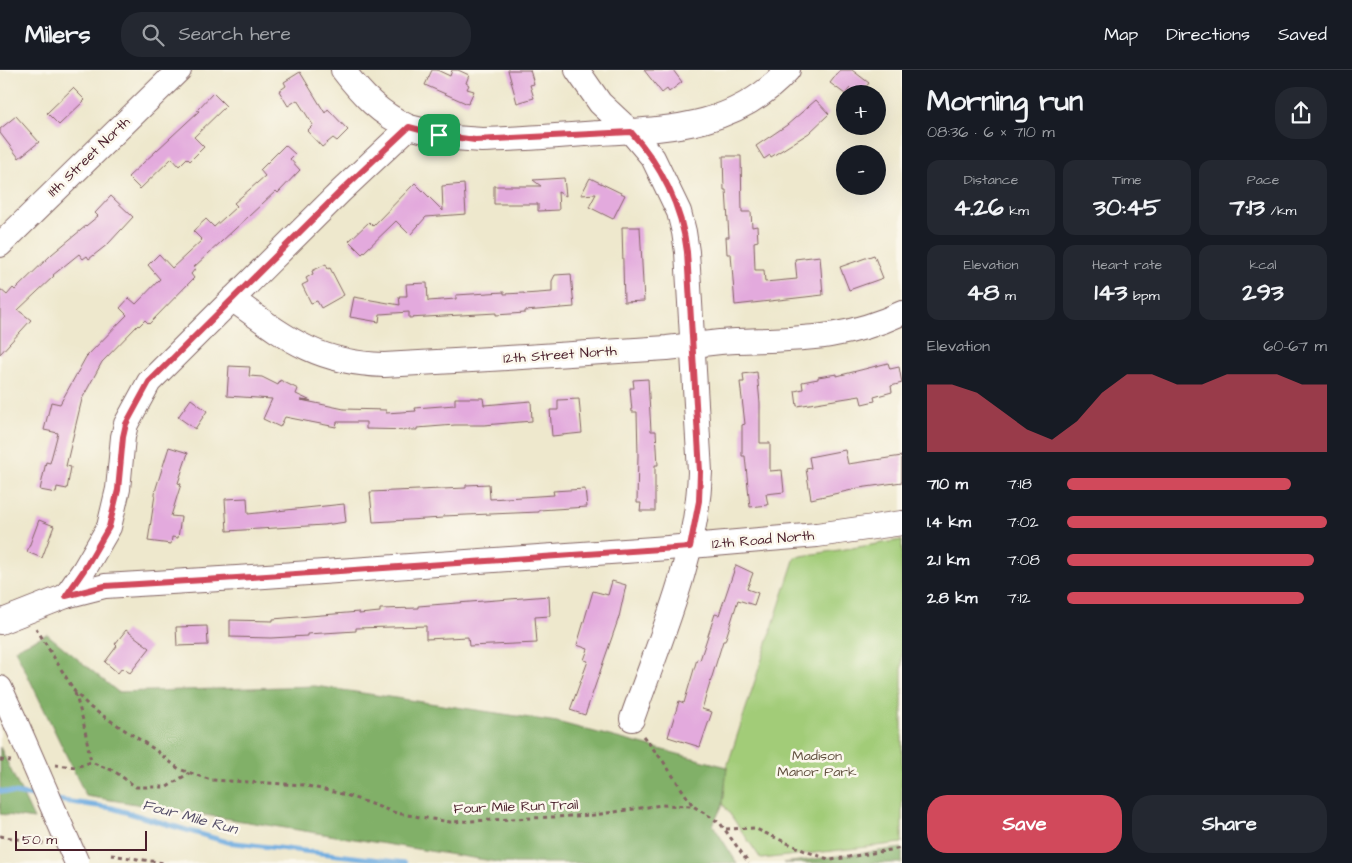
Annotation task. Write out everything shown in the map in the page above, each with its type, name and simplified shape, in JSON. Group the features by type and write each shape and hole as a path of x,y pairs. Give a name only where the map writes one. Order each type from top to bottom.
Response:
{"street":[{"name":"11th Street North","path":"0,245 179,70"},
{"path":"343,70 382,112 409,127 446,136 475,140 631,132 694,124 727,114 757,97 788,70"},
{"path":"577,70 600,103 631,132 653,158 681,218 687,252 700,472 699,501 690,547 680,582 632,719"},
{"path":"66,596 84,570 109,527 118,490 126,424 149,382 341,191 409,127"},
{"name":"12th Street North","path":"232,299 277,331 311,350 326,356 363,364 530,357 835,335 876,325 902,313"},
{"name":"12th Road North","path":"0,622 66,596 105,586 690,547 817,535 902,523"},
{"path":"0,688 77,863"}],"path":[{"name":"Four Mile Run Trail","path":"30,630 36,628 75,692 91,708 147,744 179,768 211,780 304,785 346,795 396,813 450,822 594,815 661,805 693,806"},
{"path":"75,692 83,720 91,762"},
{"path":"632,719 693,806 720,823 749,863"},
{"path":"0,760 19,762"},
{"path":"48,764 76,767 91,762 114,771 136,787 167,786 190,772"},
{"path":"725,829 754,828 805,851 831,860 902,848"},
{"path":"0,836 50,844"},
{"path":"111,855 164,863"}],"green space":[{"name":"Madison Manor Park","path":"902,540 902,843 761,859 723,804 727,767 795,557"},
{"path":"47,634 118,692 315,686 557,722 727,767 723,804 713,825 737,863 504,863 86,796 15,649"},
{"path":"0,747 34,819 0,814"},
{"path":"902,848 902,863 783,863"}],"building":[{"path":"432,70 437,70 450,76 452,70 458,70 469,75 466,83 469,85 467,89 474,91 468,104 425,85"},
{"path":"508,70 530,70 534,84 530,85 534,98 517,103"},
{"path":"644,70 673,70 682,82 669,92 667,89 662,93"},
{"path":"840,70 852,70 869,83 868,85 836,85 836,87 830,83"},
{"path":"300,72 325,113 328,109 348,130 337,141 333,138 322,147 307,131 313,125 297,100 288,106 279,91 286,86 284,82"},
{"path":"73,88 85,100 59,125 47,113"},
{"path":"213,93 226,106 194,137 204,147 190,161 187,158 179,166 172,158 140,189 128,177 199,111 197,110"},
{"path":"816,100 829,114 809,133 771,157 770,155 764,159 756,146 787,125"},
{"path":"16,116 39,142 19,158 0,133 0,129"},
{"path":"285,145 295,154 290,159 300,170 278,193 276,191 194,267 195,269 191,274 194,278 149,324 145,320 138,325 102,362 82,399 66,466 71,467 67,489 57,487 56,493 40,490 46,462 50,463 58,433 44,430 51,402 60,404 86,357 127,315 120,308 129,298 136,304 160,279 148,265 159,254 172,268 202,240 193,231 206,219 214,227 237,206 234,203 265,176 260,170"},
{"path":"723,156 741,156 742,212 751,212 752,227 757,226 758,241 754,242 755,270 764,270 765,282 797,279 795,259 820,256 823,295 735,305 731,254 727,254 726,237 729,237 726,190 724,190"},
{"path":"564,178 566,196 558,192 559,210 538,211 538,204 494,204 494,186 541,186 533,180"},
{"path":"590,178 625,195 613,219 589,207 596,194 581,195"},
{"path":"415,183 443,211 442,186 464,184 466,214 426,217 410,235 396,221 362,254 349,241 369,222 373,226"},
{"path":"111,196 133,217 108,244 89,259 87,256 83,259 79,254 53,275 18,310 31,320 0,354 0,289 7,295 13,288 15,290 52,254 98,216 95,213"},
{"path":"622,227 640,227 644,301 624,302"},
{"path":"874,255 883,278 849,290 840,267"},
{"path":"326,264 344,295 321,308 317,301 311,303 302,285 308,282 306,278 313,274 312,271"},
{"path":"571,274 574,307 496,315 496,313 409,318 409,312 380,314 379,322 350,317 354,297 400,305 399,296 407,296 406,284 427,283 428,301 456,299 456,295 552,292 552,281 555,275"},
{"path":"888,363 890,369 899,367 902,383 891,386 892,392 874,397 875,401 862,404 860,396 797,406 795,391 803,389 802,382 818,379 818,377 837,374 837,376"},
{"path":"229,366 250,367 249,376 262,377 278,385 280,380 298,389 296,394 311,401 301,400 344,409 386,410 386,413 416,411 415,408 455,405 455,398 483,398 484,405 531,401 532,421 484,425 455,425 417,428 417,430 366,429 366,422 337,422 336,427 285,417 280,427 263,419 272,399 227,396"},
{"path":"757,372 760,403 760,443 770,443 770,471 782,470 784,492 766,494 768,505 750,507 745,456 742,456 742,425 745,424 740,382 744,382 743,374"},
{"path":"648,379 651,431 656,431 658,465 655,465 655,511 640,511 641,503 637,503 637,412 632,412 630,388 634,388 633,380"},
{"path":"191,399 207,411 195,429 178,417"},
{"path":"579,399 582,433 552,436 550,410 558,410 558,400"},
{"path":"169,447 188,453 178,483 181,484 171,516 181,517 178,538 172,537 171,544 148,541 156,488"},
{"path":"845,450 848,464 902,456 902,482 852,489 811,499 806,469 811,468 809,457"},
{"path":"489,484 490,499 554,495 553,491 585,489 587,507 539,510 539,512 443,516 443,518 373,522 370,492 466,488 466,485"},
{"path":"247,498 248,514 344,504 346,522 227,531 225,499"},
{"path":"39,520 54,526 42,558 27,552"},
{"path":"736,565 753,573 747,589 758,593 754,605 738,600 702,709 712,712 700,747 668,737 679,701 684,703 697,659 700,660 715,614 719,615"},
{"path":"612,581 626,585 619,617 585,715 570,710 588,661 584,660 588,649 577,645 593,591 608,595"},
{"path":"549,596 550,616 535,617 537,643 469,646 468,637 426,639 426,626 356,628 356,631 307,634 307,636 271,638 230,637 230,620 273,621 273,619 380,612 380,609 418,608 418,606"},
{"path":"207,626 208,645 177,646 176,627"},
{"path":"126,630 150,648 130,673 122,668 118,673 105,662 117,646 115,644"}],"waterway":[{"name":"Four Mile Run","path":"0,791 41,797"},
{"name":"Four Mile Run","path":"57,800 112,808 227,842 405,863"}],"route":[{"path":"409,127 439,135 467,140 482,140 631,132 653,158 679,212 687,252 700,472 699,501 690,547 105,586 66,596 84,570 109,527 118,490 126,424 149,382 341,191 409,127"}]}
